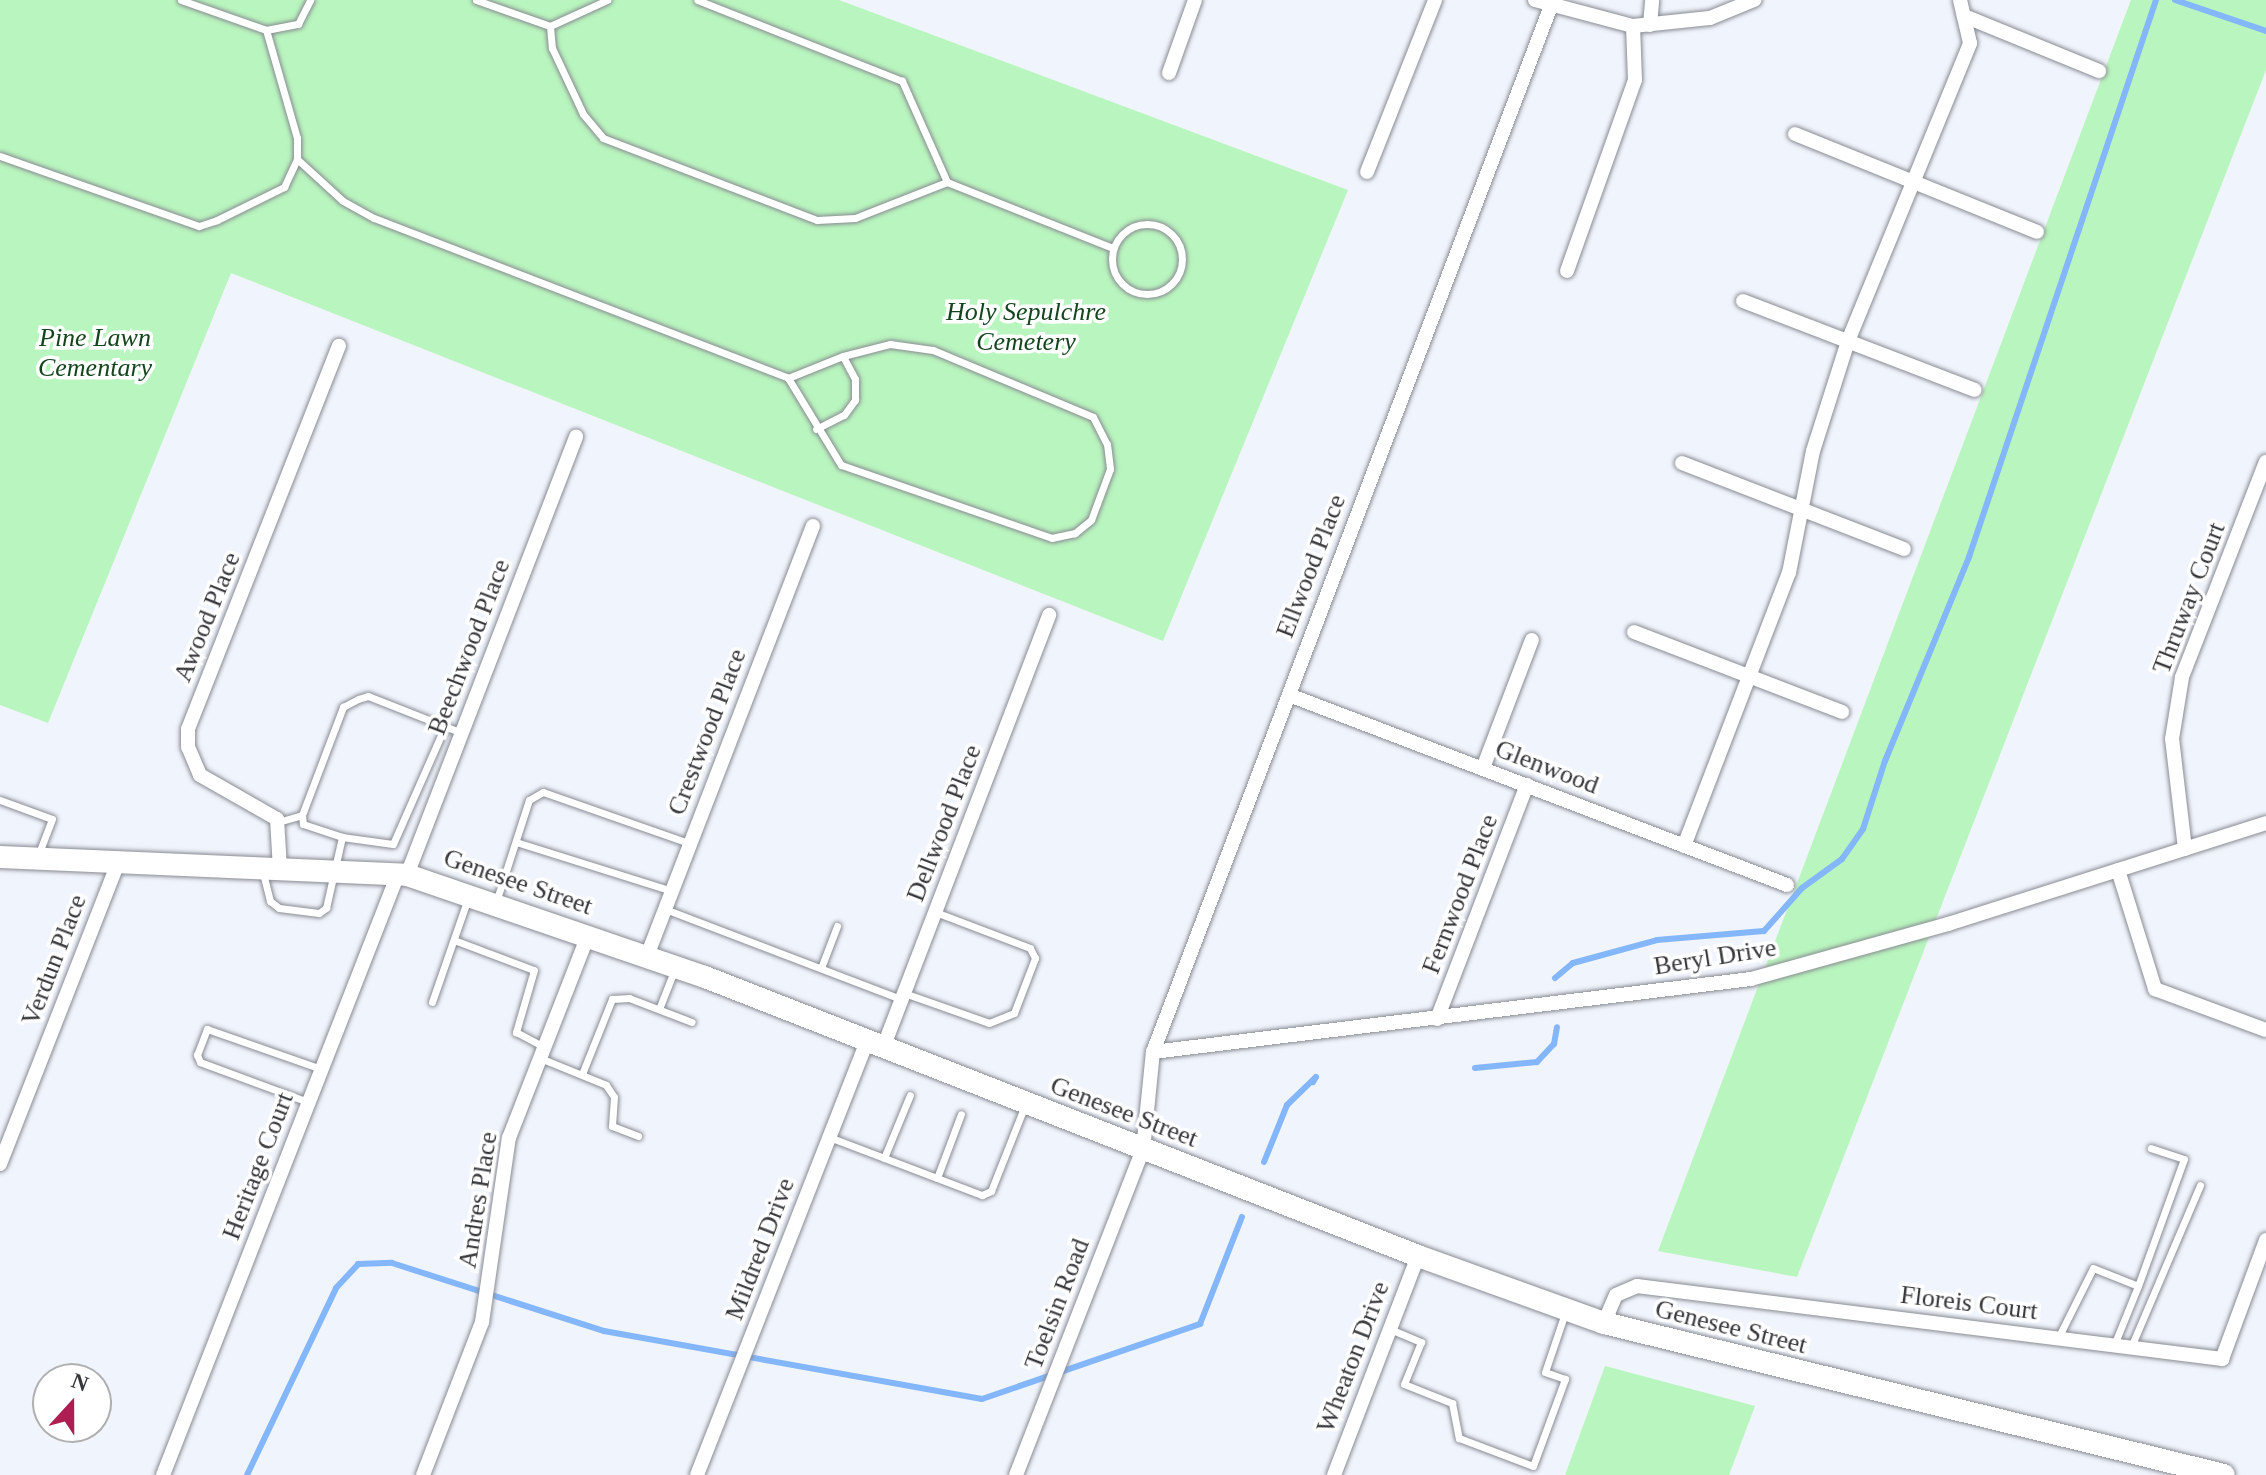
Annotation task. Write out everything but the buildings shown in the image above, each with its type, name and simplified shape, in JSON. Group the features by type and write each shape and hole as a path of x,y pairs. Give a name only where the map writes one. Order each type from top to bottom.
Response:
{"main road":[{"name":"Genesee Street","path":"0,857 403,874 470,893 647,956 1418,1256 1604,1323 2218,1474"}],"street":[{"path":"1169,73 1195,0"},
{"path":"1367,172 1435,0"},
{"path":"1535,0 1633,26 1710,18 1754,0"},
{"path":"1650,25 1652,0"},
{"path":"1684,846 1789,573 1801,509 1848,341 1970,43 1960,0"},
{"name":"Ellwood Place","path":"1143,1150 1153,1052 1551,6"},
{"path":"1964,16 2099,71"},
{"path":"1567,271 1635,80 1633,26"},
{"path":"1795,134 2037,232"},
{"path":"1743,301 1975,390"},
{"name":"Awood Place","path":"278,822 267,810 200,775 188,747 188,729 339,346"},
{"name":"Beechwood Place","path":"403,874 462,733 576,436"},
{"name":"Thruway Court","path":"2185,849 2172,739 2182,677 2266,462"},
{"path":"1682,463 1904,549"},
{"name":"Crestwood Place","path":"647,956 813,526"},
{"name":"Dellwood Place","path":"875,1045 902,996 1049,615"},
{"path":"1634,632 1842,712"},
{"path":"1483,768 1532,640"},
{"name":"Glenwood","path":"1289,695 1787,885"},
{"name":"Fernwood Place","path":"1437,1019 1527,785"},
{"path":"271,869 278,822"},
{"name":"Beryl Drive","path":"1153,1052 1751,979 1832,959 2266,823"},
{"name":"Verdun Place","path":"0,1164 118,863"},
{"path":"2118,870 2155,989 2266,1030"},
{"name":"Heritage Court","path":"163,1475 321,1069 403,874"},
{"name":"Andres Place","path":"423,1475 482,1322 509,1138 588,935"},
{"name":"Mildred Drive","path":"697,1475 829,1137 875,1045"},
{"name":"Toelsin Road","path":"1016,1475 1143,1150"},
{"name":"Floreis Court","path":"1604,1323 1616,1295 1637,1286 2222,1359 2266,1240"},
{"name":"Wheaton Drive","path":"1334,1475 1418,1256"}],"lane":[{"path":"181,0 266,30 298,24 310,0"},
{"path":"476,0 550,26 607,0"},
{"path":"697,0 902,81 947,182"},
{"path":"550,26 552,48 583,114 603,138 817,220 855,218 947,182 1113,248"},
{"path":"0,156 199,226 284,187 297,159 297,138 266,30"},
{"path":"297,159 343,201 374,218 788,378 816,429 841,465 1052,538 1075,533 1091,520 1110,469 1107,444 1093,417 933,350 890,344 843,356 788,378"},
{"path":"1137,225 1158,226 1178,242 1181,271 1160,292 1135,293 1115,274 1113,248 1137,225"},
{"path":"816,429 844,415 855,400 855,379 843,356"},
{"path":"445,726 393,844 342,837 303,824 302,815 343,707 368,696 445,726 462,733"},
{"path":"496,902 529,800 543,792 690,843"},
{"path":"0,800 52,819 37,859"},
{"path":"278,822 302,815"},
{"path":"271,869 270,901 319,913 326,908 342,837"},
{"path":"516,842 672,891"},
{"path":"432,1002 470,893"},
{"path":"665,909 821,968 989,1023 1014,1013 1035,958 1030,948 935,912"},
{"path":"821,968 837,926"},
{"path":"454,940 534,970 516,1032 542,1052 606,1085 614,1097 612,1126 638,1136"},
{"path":"659,1009 676,967"},
{"path":"582,1074 612,999 629,998 692,1022"},
{"path":"308,1102 200,1062 207,1029 214,1028 321,1069"},
{"path":"884,1158 910,1095"},
{"path":"829,1137 982,1195 991,1191 1025,1104"},
{"path":"937,1178 961,1114"},
{"path":"2114,1345 2184,1159 2151,1148"},
{"path":"2131,1347 2200,1185"},
{"path":"2058,1338 2093,1268 2138,1286"},
{"path":"1390,1329 1421,1342 1404,1384 1452,1403 1459,1438 1533,1466 1565,1379 1545,1372 1566,1309"}],"green space":[{"name":"Holy Sepulchre Cemetery","path":"0,0 839,0 1348,190 1163,641 231,273 48,723 0,705"},
{"path":"2131,0 2266,0 2266,70 1797,1277 1658,1251"},
{"path":"1605,1366 1755,1406 1729,1475 1565,1475"}],"waterway":[{"path":"1555,978 1573,963 1657,940 1764,931 1802,888 1842,859 1863,829 1885,761 1969,557 2156,0"},
{"path":"2175,0 2266,31"},
{"path":"1475,1068 1537,1062 1554,1044 1557,1027"},
{"path":"1264,1162 1287,1105 1316,1077 1313,1082"},
{"path":"247,1475 336,1288 358,1264 392,1263 604,1331 982,1399 1200,1324 1242,1217"}],"park label":[{"name":"Pine Lawn Cementary","path":"95,353"}]}
